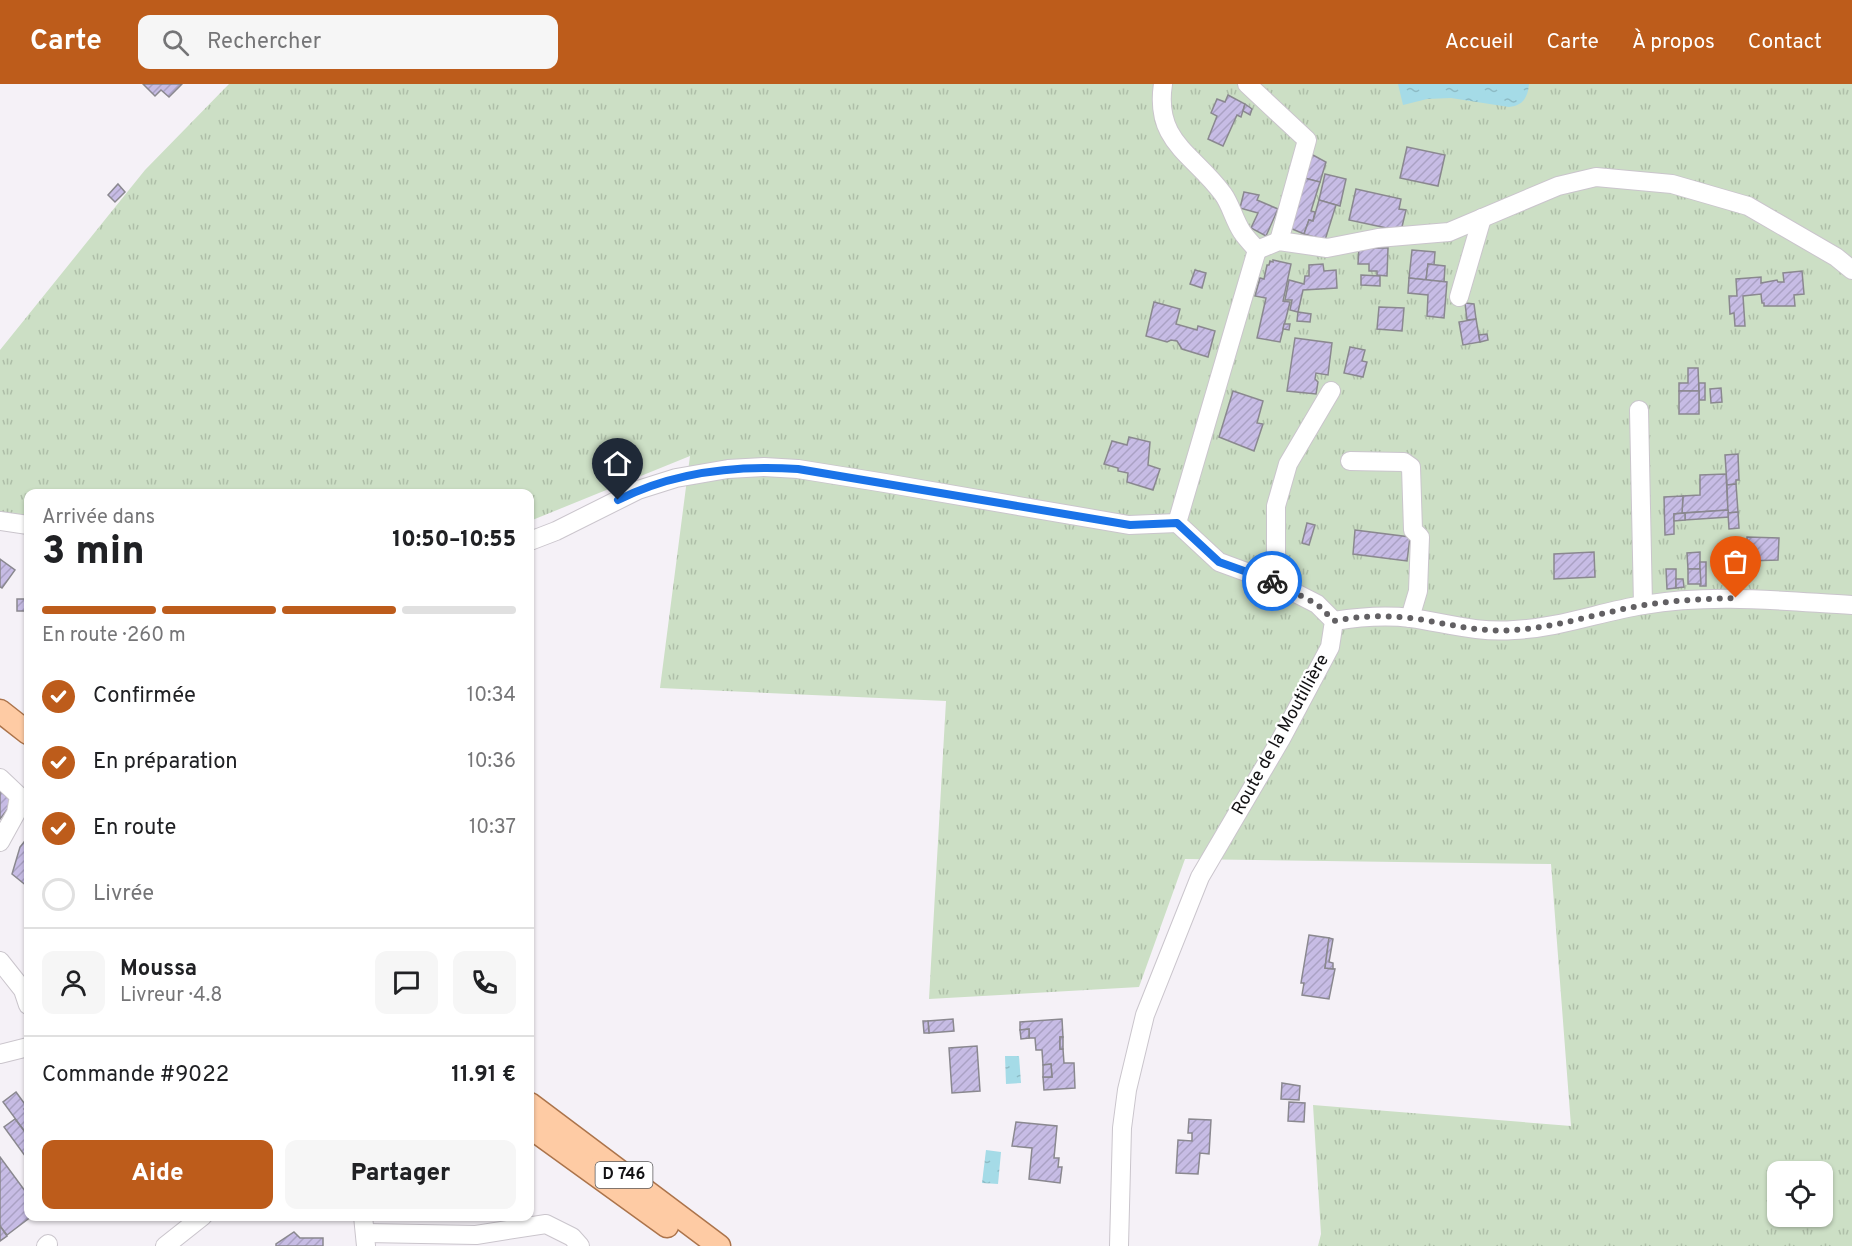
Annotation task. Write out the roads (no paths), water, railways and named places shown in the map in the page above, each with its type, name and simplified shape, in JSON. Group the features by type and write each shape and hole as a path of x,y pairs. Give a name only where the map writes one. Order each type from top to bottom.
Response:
{"main road":[{"path":"0,711 24,730"},
{"name":"D 746","path":"534,1107 718,1246"},
{"name":"D 746","path":"534,1130 695,1246"}],"street":[{"path":"1163,84 1161,100 1164,122 1176,144 1223,194 1242,231 1257,250"},
{"path":"1247,84 1307,140 1279,242"},
{"path":"1257,250 1279,242 1327,248 1378,238 1449,232 1558,186 1596,177 1672,184 1748,207 1836,257 1852,270"},
{"path":"1459,297 1482,218"},
{"path":"1177,523 1257,250"},
{"path":"1276,583 1276,506 1288,464 1331,391"},
{"path":"1639,410 1643,605"},
{"path":"1350,461 1404,462 1411,467 1413,530 1420,537 1418,591 1410,618"},
{"path":"534,539 556,531 638,490 676,478 728,469 764,467 798,469 874,481 1130,525 1177,523 1219,562 1276,583 1317,604 1334,621 1361,616 1410,618 1464,629 1513,630 1554,626 1643,605 1681,600 1736,598 1852,605"},
{"path":"0,520 24,524"},
{"name":"Route de la Moutillière","path":"1119,1246 1122,1128 1127,1090 1145,1015 1200,877 1281,739 1330,647 1334,621"},
{"path":"0,778 19,796 16,813 0,842"},
{"path":"0,961 24,993"},
{"path":"0,1054 24,1048"},
{"path":"534,1120 595,1153"},
{"path":"165,1246 189,1239 200,1221"},
{"path":"365,1232 476,1235 546,1224 572,1243"}],"water":[{"path":"1398,84 1529,84 1524,100 1509,107 1451,98 1427,99 1403,105"},
{"path":"1005,1056 1019,1056 1021,1083 1006,1084"},
{"path":"986,1150 1001,1152 998,1184 982,1183"}]}
